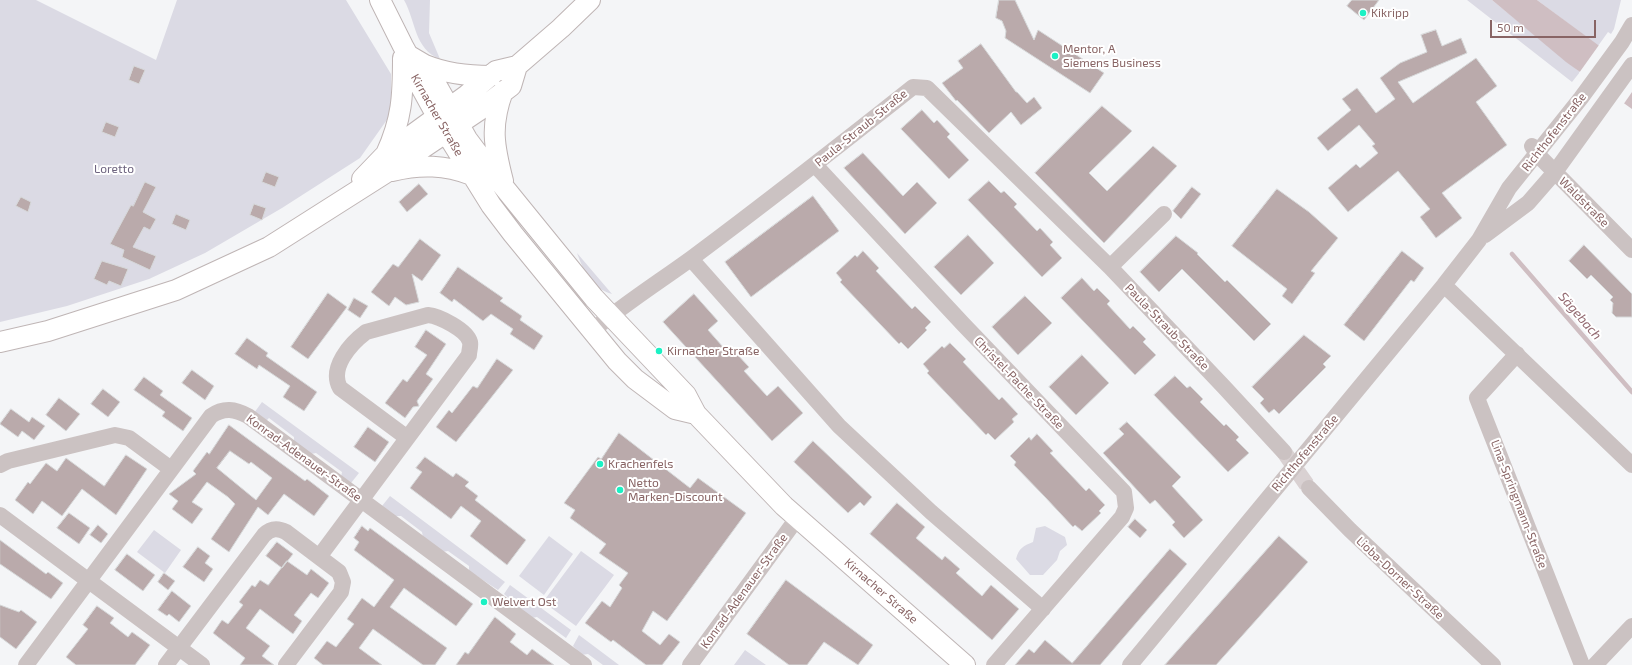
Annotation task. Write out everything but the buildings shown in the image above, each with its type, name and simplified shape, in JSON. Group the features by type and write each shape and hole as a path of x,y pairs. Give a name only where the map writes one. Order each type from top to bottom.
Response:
{"main road":[{"name":"Kirnacher Straße","path":"380,0 406,51 410,69 448,120 467,139 506,191 594,298 611,314 686,395 696,414 784,506 965,665"},
{"path":"448,120 496,71 517,66 561,28 590,0"},
{"name":"Kirnacher Straße","path":"406,51 425,65 472,175 491,205 513,234 617,361 636,379 675,409 696,414"},
{"path":"386,163 401,113 406,51"},
{"path":"425,65 441,71 457,74 491,76"},
{"path":"0,342 48,331 176,290 269,247 341,200 386,163 448,120 511,86 517,66"},
{"path":"503,91 495,116 494,126 496,153 506,191"},
{"path":"386,163 410,167 437,166 472,175"}],"street":[{"name":"Richthofenstraße","path":"1130,665 1444,285 1479,240 1535,150 1581,98 1622,42 1632,25"},
{"name":"Richthofenstraße","path":"1479,240 1528,203 1555,172 1632,65"},
{"name":"Paula-Straub-Straße","path":"592,331 611,314 691,259 815,165 913,87 927,88 1110,267 1284,452"},
{"name":"Waldstraße","path":"1535,150 1632,250"},
{"name":"Christel-Pache-Straße","path":"815,165 958,319 1124,492 1126,501 1122,517 994,665"},
{"path":"1110,267 1164,214"},
{"path":"691,259 839,426 931,512 1043,609"},
{"path":"1444,285 1632,465"},
{"path":"319,557 469,355 470,342 467,336 446,320 436,316 428,315 366,332 359,337 338,364 336,372 336,382 340,388 406,438"},
{"name":"Lina-Springmann-Straße","path":"1517,354 1477,398 1582,665"},
{"name":"Konrad-Adenauer-Straße","path":"26,665 211,416 219,411 237,410 248,416 584,665"},
{"path":"0,465 115,435 129,438 171,469"},
{"name":"Lioba-Dorner-Straße","path":"1309,488 1350,530 1493,665"},
{"path":"0,514 87,581 202,665"},
{"name":"Konrad-Adenauer-Straße","path":"690,665 798,517"},
{"path":"166,665 267,531 282,530 339,572 343,582 341,592 286,665"},
{"path":"1595,665 1632,626"}],"green space":[{"name":"Loretto","path":"0,0 36,0 156,60 177,0 346,0 391,74 391,114 360,158 282,208 205,253 149,279 67,306 0,322"},
{"path":"404,0 430,0 429,33 440,59 425,49 420,41"},
{"path":"1467,0 1492,0 1580,72 1572,82"},
{"path":"1537,0 1621,0 1614,29 1611,34 1608,32 1598,46"},
{"path":"577,253 612,294 599,288 589,278 582,267"},
{"path":"262,402 359,473 351,483 341,477 342,472 316,453 311,454 294,442 294,437 269,418 266,421 254,413"},
{"path":"390,496 505,582 498,590 469,571 469,566 448,551 442,552 423,537 422,532 401,516 395,516 382,506"},
{"path":"1045,526 1065,537 1067,545 1060,551 1057,560 1043,575 1030,575 1016,559 1022,548 1033,542 1036,528"},
{"path":"154,530 181,550 165,573 137,552"},
{"path":"549,536 573,554 544,595 519,576"},
{"path":"581,551 614,575 576,626 543,602"},
{"path":"510,585 571,630 566,638 537,617 532,618 504,594"},
{"path":"579,635 619,665 603,665 588,654 581,655 573,646"},
{"path":"745,650 766,665 734,665"}],"shaded area":[{"path":"1492,0 1537,0 1632,70 1632,109 1566,62"}],"pier":[{"path":"1599,45 1632,68 1632,92 1623,105 1579,73"}],"waterway":[{"name":"Sägebach","path":"1512,254 1632,392"}],"tunnel":[{"path":"1284,452 1309,488"}],"place":[{"name":"Kikripp","path":"1363,13"},
{"name":"Mentor, A Siemens Business","path":"1055,56"},
{"name":"Kirnacher Straße","path":"659,351"},
{"name":"Krachenfels","path":"600,464"},
{"name":"Netto Marken-Discount","path":"620,490"},
{"name":"Welvert Ost","path":"484,602"}]}
